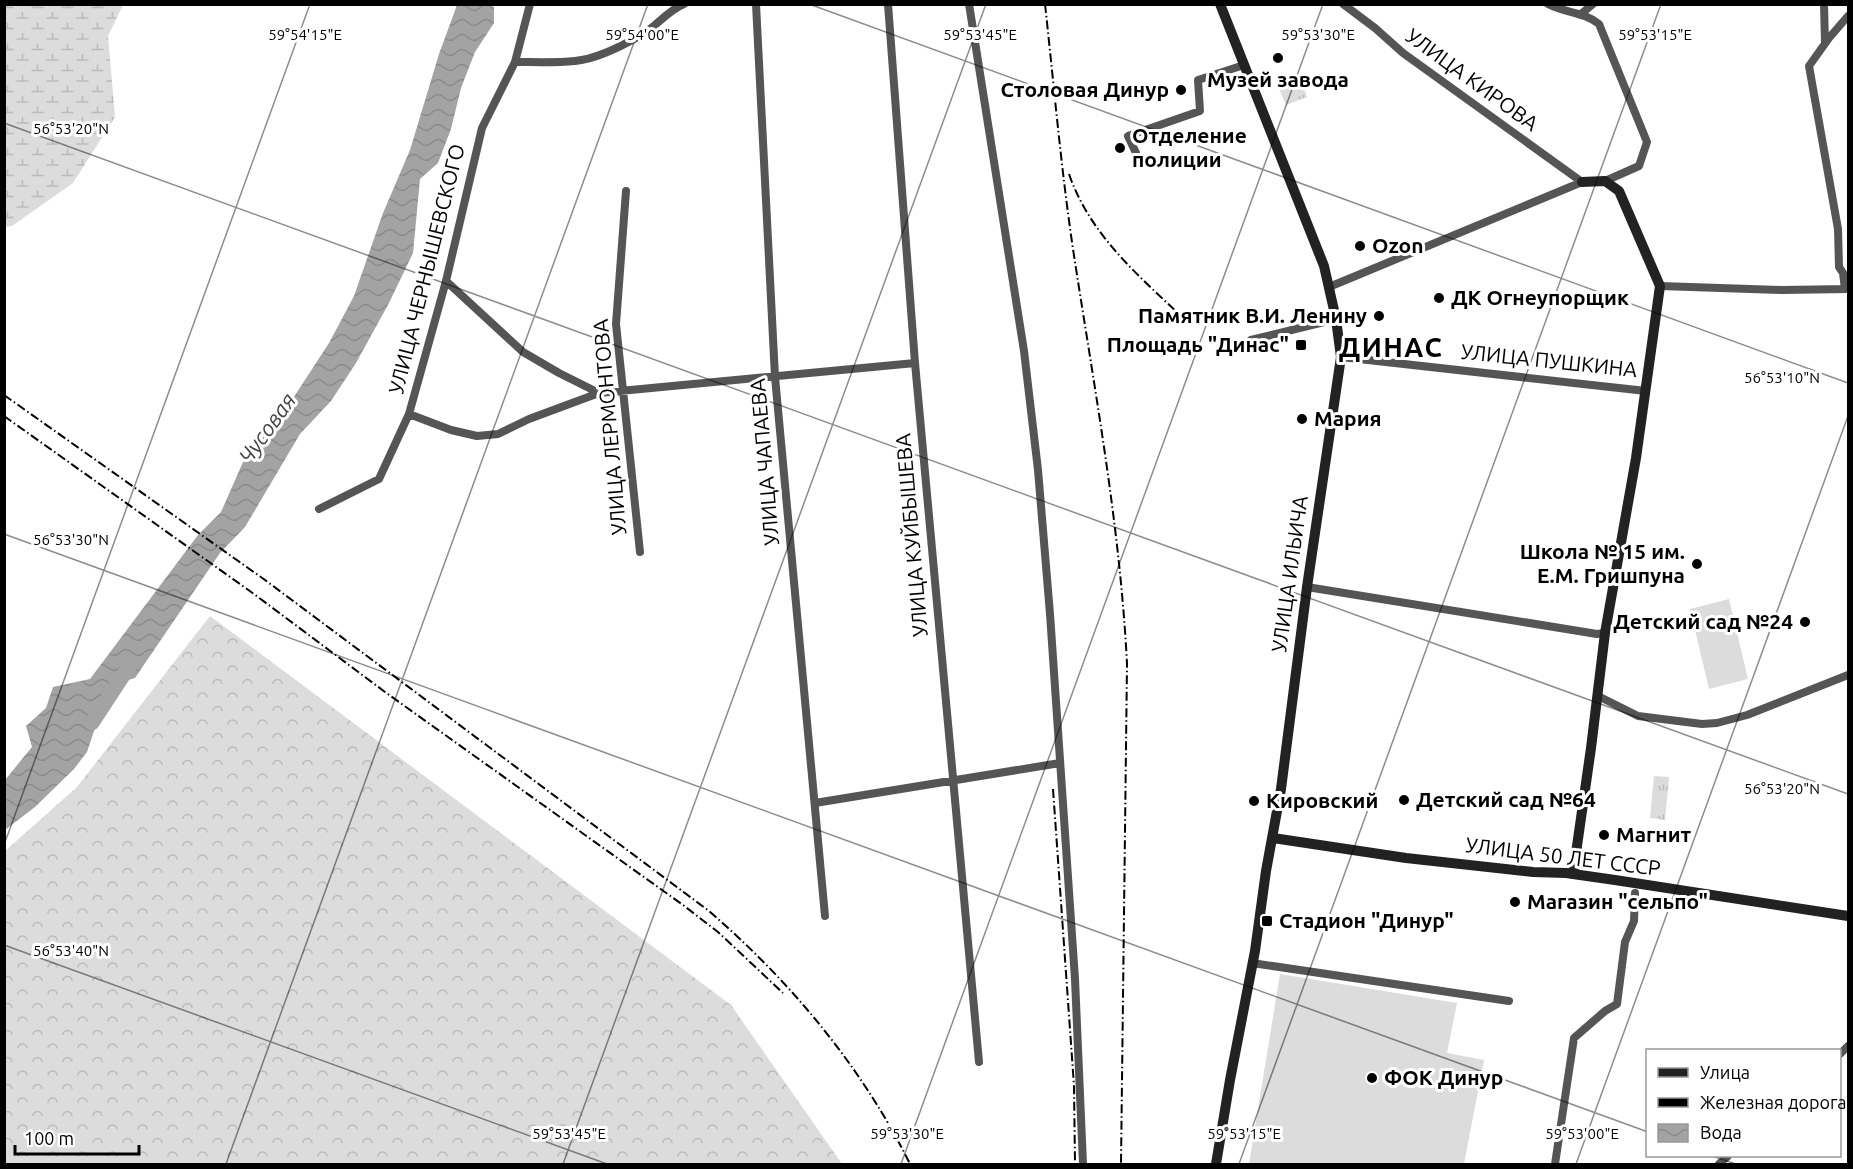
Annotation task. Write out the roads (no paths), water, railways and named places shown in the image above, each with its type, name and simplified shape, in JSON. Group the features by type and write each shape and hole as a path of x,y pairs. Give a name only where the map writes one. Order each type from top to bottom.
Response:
{"street":[{"name":"УЛИЦА ЧЕРНЫШЕВСКОГО","path":"319,509 379,479 408,414 446,281 482,128 515,62 530,4"},
{"path":"515,62 577,61 603,53 649,30 673,9 684,4"},
{"name":"УЛИЦА ЧАПАЕВА","path":"756,4 775,377 825,915"},
{"name":"УЛИЦА КУЙБЫШЕВА","path":"888,4 915,363 979,1062"},
{"path":"969,4 1025,362 1045,545 1075,979 1083,1164"},
{"name":"УЛИЦА ИЛЬИЧА","path":"1216,1164 1281,789 1307,587 1341,357 1336,319 1324,266 1220,4"},
{"name":"УЛИЦА КИРОВА","path":"1343,4 1403,53 1582,182"},
{"path":"1329,287 1582,182 1605,181 1639,166 1647,142 1599,24 1581,14 1563,11 1548,4"},
{"path":"1581,14 1593,4"},
{"path":"1824,4 1826,42"},
{"path":"1605,181 1619,191 1660,286 1782,290 1847,289 1839,267 1838,229 1809,66 1848,16"},
{"path":"1136,153 1128,136 1200,111 1198,80 1244,65"},
{"name":"УЛИЦА ЛЕРМОНТОВА","path":"626,191 616,324 640,552"},
{"path":"446,281 523,352 599,393"},
{"name":"УЛИЦА ПУШКИНА","path":"1573,874 1605,633 1646,391 1660,286"},
{"path":"1251,340 1336,319"},
{"name":"УЛИЦА ПУШКИНА","path":"1341,357 1646,391"},
{"path":"408,414 451,430 477,435 498,434 529,419 599,393 915,363"},
{"path":"1307,587 1597,634 1605,633"},
{"path":"1598,696 1638,716 1702,724 1717,723 1747,715 1848,675"},
{"path":"815,803 1060,763"},
{"name":"УЛИЦА 50 ЛЕТ СССР","path":"1273,838 1406,858 1533,872 1573,874 1848,916"},
{"path":"1556,1164 1574,1038 1605,1011 1617,1004 1624,942 1634,921 1635,893"},
{"path":"1252,963 1509,1001"}],"water":[{"path":"457,5 494,7 494,23 475,52 461,88 451,129 438,163 420,179 413,253 389,303 356,363 331,401 300,434 245,527 220,553 135,678 118,683 102,707 87,752 74,769 35,807 5,830 5,780 32,747 26,726 46,708 53,687 90,679 198,535 221,512 243,462 288,406 329,343 354,296 383,213 410,150 439,54"}],"waterway":[{"name":"Чусовая","path":"92,723 130,665"}],"railway":[{"path":"1045,4 1061,158 1112,508 1124,612 1127,664 1121,1164"},
{"path":"1069,174 1088,214 1114,250 1178,313"},
{"path":"4,395 265,580 709,911 768,967 822,1028 870,1094 910,1164"},
{"path":"4,416 683,905 718,932 783,993"},
{"path":"1053,789 1074,1086 1075,1164"}],"place":[{"name":"Музей завода","path":"1278,58"},
{"name":"Столовая Динур","path":"1181,90"},
{"name":"Отделение полиции","path":"1120,148"},
{"name":"Ozon","path":"1360,246"},
{"name":"ДК Огнеупорщик","path":"1439,298"},
{"name":"Памятник В.И. Ленину","path":"1379,316"},
{"name":"Площадь \"Динас\"","path":"1301,345"},
{"name":"Мария","path":"1302,419"},
{"name":"Школа № 15 им. Е.М. Гришпуна","path":"1697,564"},
{"name":"Детский сад №24","path":"1805,622"},
{"name":"Детский сад №64","path":"1404,800"},
{"name":"Кировский","path":"1254,801"},
{"name":"Магнит","path":"1604,835"},
{"name":"Магазин \"сельпо\"","path":"1515,902"},
{"name":"Стадион \"Динур\"","path":"1267,921"},
{"name":"ФОК Динур","path":"1372,1078"}],"district":[{"name":"ДИНАС","path":"1391,348"}]}
